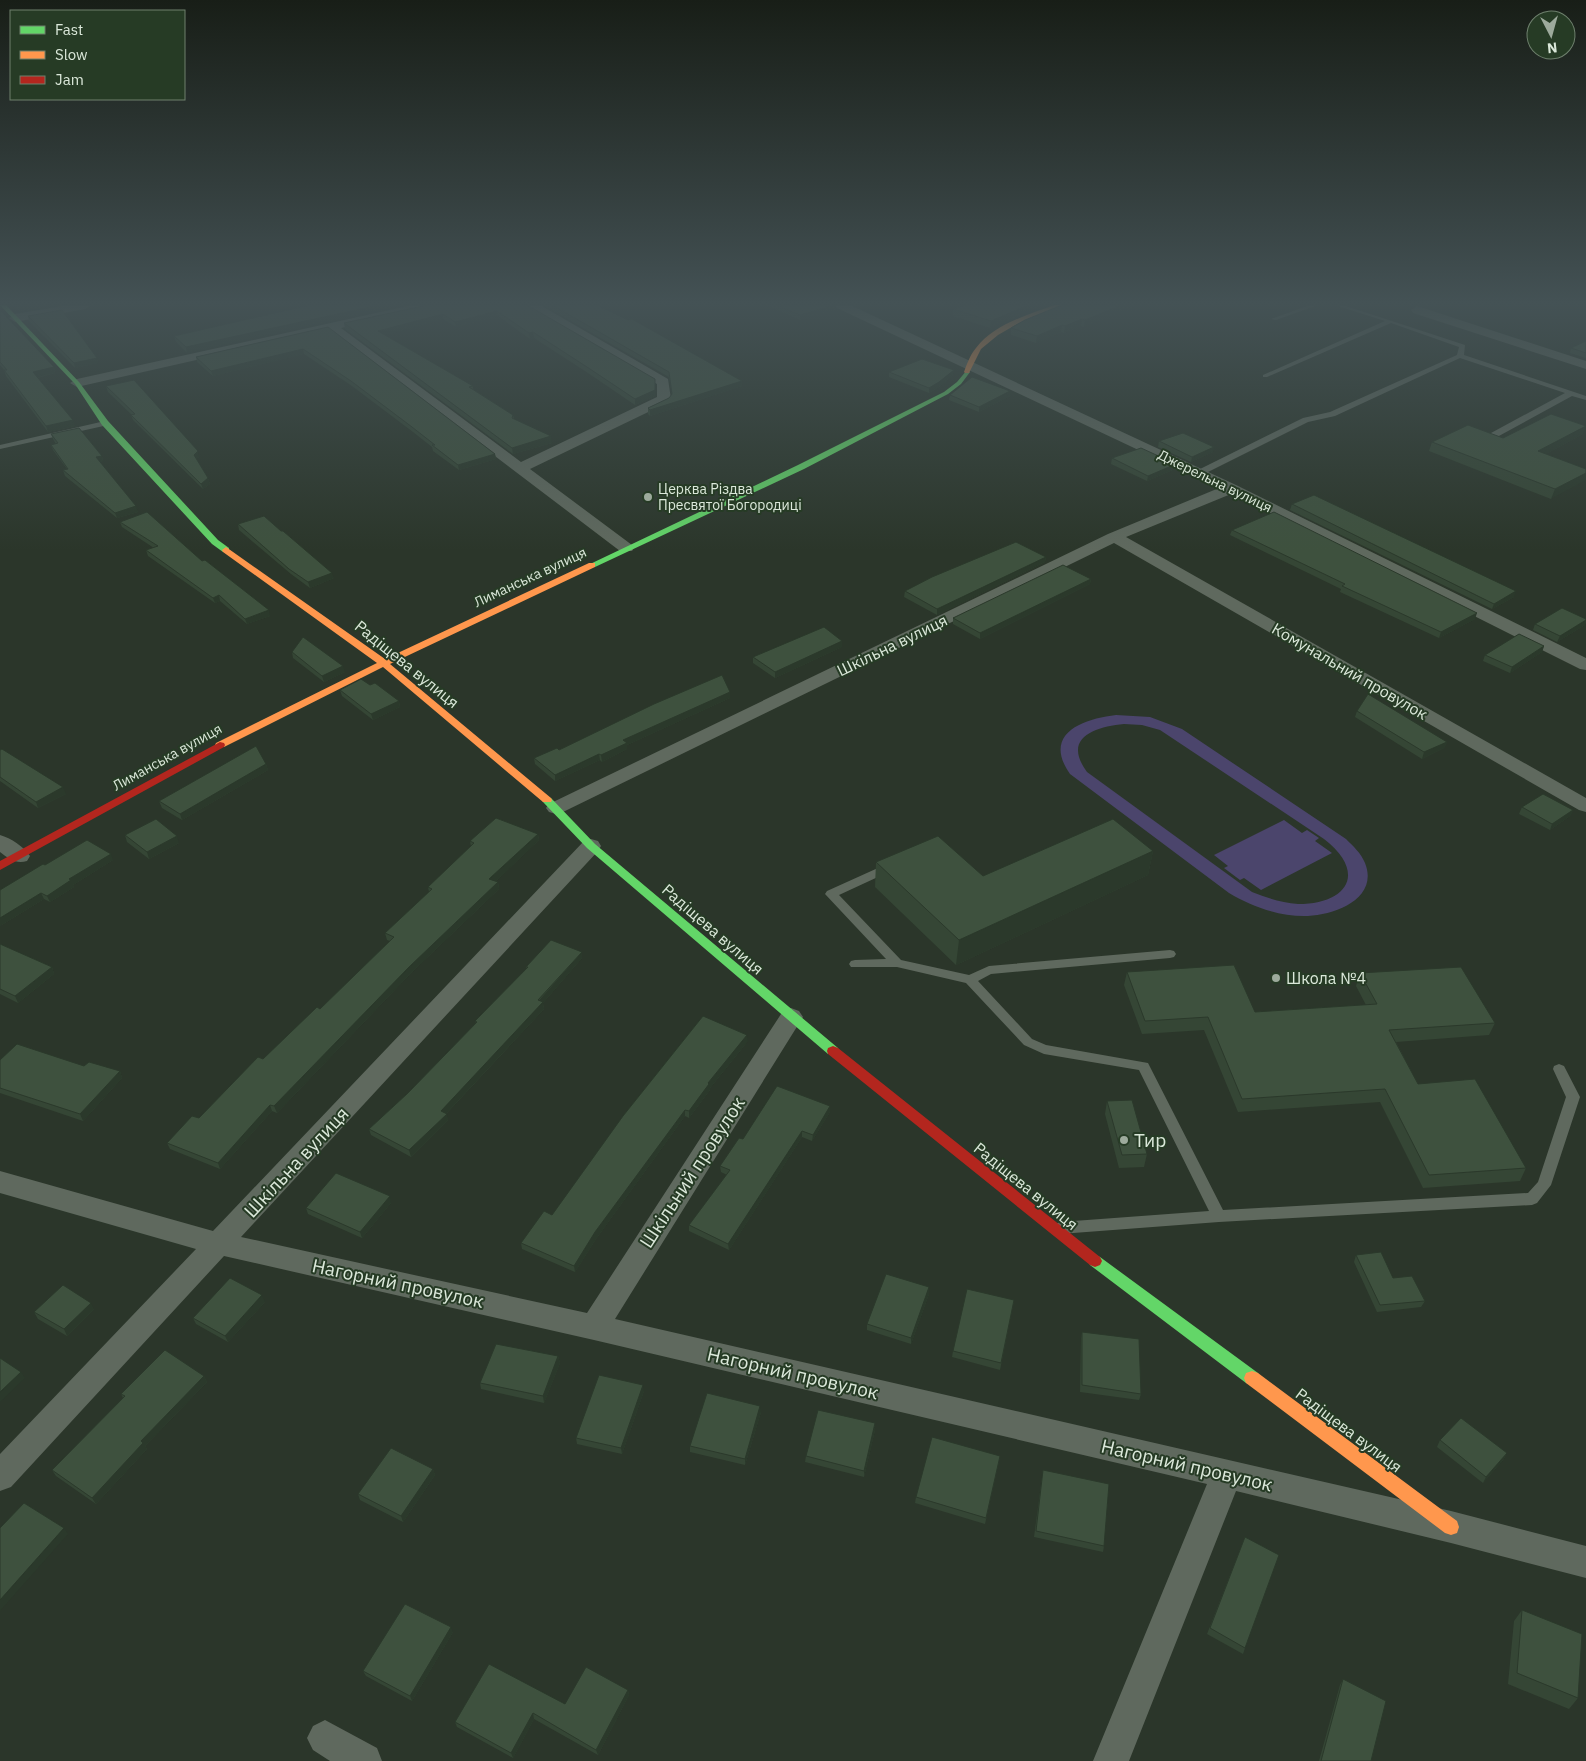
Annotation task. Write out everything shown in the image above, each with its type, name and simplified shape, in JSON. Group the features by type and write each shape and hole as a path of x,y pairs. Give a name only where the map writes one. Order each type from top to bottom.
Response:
{"street":[{"name":"Радіщева вулиця","path":"80,387 105,423 215,542 384,663 556,808 591,846 791,1017 1053,1229 1451,1527"},
{"path":"410,387 626,548"},
{"path":"519,470 664,400 663,387"},
{"name":"Лиманська вулиця","path":"0,866 203,754 384,663 801,466 946,393 954,387"},
{"name":"Джерельна вулиця","path":"1019,387 1231,488 1586,665"},
{"name":"Шкільна вулиця","path":"556,808 1114,537 1231,488"},
{"name":"Комунальний провулок","path":"1114,537 1586,806"},
{"path":"0,842 20,856"},
{"name":"Шкільна вулиця","path":"0,1476 220,1244 591,846"},
{"name":"Шкільний провулок","path":"594,1326 791,1017"},
{"name":"Нагорний провулок","path":"0,1182 220,1244 594,1326 1451,1527 1586,1562"},
{"path":"1111,1761 1227,1474"},
{"path":"325,1738 364,1761"}],"lane":[{"path":"1199,473 1306,420 1332,414 1391,387"},
{"path":"1551,387 1586,398"},
{"path":"1494,434 1571,394"},
{"path":"0,447 105,423"},
{"path":"896,963 831,894 903,860"},
{"path":"970,980 990,970 1170,954"},
{"path":"854,964 896,963 970,980 1028,1042 1044,1049 1143,1066 1219,1216"},
{"path":"1053,1229 1219,1216 1532,1199 1544,1185 1573,1097 1558,1069"}],"shaded area":[{"path":"1116,715 1150,717 1182,729 1346,839 1359,853 1365,863 1368,875 1366,886 1360,895 1342,908 1331,912 1319,915 1298,916 1267,910 1229,893 1070,774 1063,760 1061,748 1063,739 1079,725","holes":["1124,724 1142,725 1160,730 1324,839 1338,852 1345,864 1348,875 1346,884 1329,899 1315,903 1286,903 1252,892 1087,772 1080,760 1078,751 1080,743 1085,736 1102,728"]},
{"path":"1284,820 1302,833 1307,830 1319,838 1315,841 1332,853 1261,890 1244,878 1240,880 1224,868 1228,866 1214,855"}],"building":[{"path":"17,387 46,387 73,420 46,426"},
{"path":"107,387 140,387 198,451 194,455 208,478 201,484 131,415 135,414"},
{"path":"359,387 407,387 495,454 458,465"},
{"path":"430,387 469,387 513,415 512,418 551,436 512,448"},
{"path":"617,387 655,387 655,390 635,399"},
{"path":"671,387 722,387 650,410 648,408 669,398 672,394"},
{"path":"960,387 1000,387 1010,391 979,407 950,395"},
{"path":"1551,414 1586,426 1538,451 1586,469 1586,473 1555,489 1432,442 1468,425 1503,438"},
{"path":"79,428 102,456 96,457 136,506 115,513 63,470 68,469 51,445 58,443 51,434"},
{"path":"1183,433 1214,447 1192,457 1159,441"},
{"path":"1141,448 1176,464 1148,476 1112,458"},
{"path":"1314,495 1516,591 1494,604 1292,504"},
{"path":"147,512 202,561 205,560 269,610 245,619 219,595 213,598 146,550 158,546 120,522"},
{"path":"1274,512 1477,613 1441,632 1342,586 1345,584 1232,530"},
{"path":"264,516 332,573 308,582 289,569 238,524"},
{"path":"1016,542 1046,557 937,609 905,591 932,577"},
{"path":"1063,565 1091,579 980,633 953,618"},
{"path":"1562,608 1586,620 1560,636 1535,624"},
{"path":"824,627 842,641 775,672 753,657"},
{"path":"1519,634 1544,646 1512,667 1485,655"},
{"path":"303,637 343,666 322,676 292,652"},
{"path":"722,675 730,692 623,740 627,743 601,755 599,754 555,775 534,758 557,748 559,750 654,704"},
{"path":"361,679 370,685 375,683 399,701 371,714 340,690"},
{"path":"1368,694 1447,742 1424,752 1357,711"},
{"path":"256,746 266,764 180,814 159,801"},
{"path":"2,749 63,787 36,802 0,777 0,750"},
{"path":"1543,794 1573,810 1552,824 1522,807"},
{"path":"496,818 538,834 489,879 498,882 409,967 274,1106 270,1105 218,1163 167,1143 192,1116 199,1118 258,1057 263,1059 317,1007 320,1009 394,937 385,933 432,889 428,887 474,843 470,841"},
{"path":"156,819 177,836 147,852 125,835"},
{"path":"1113,819 1153,851 959,940 876,862 938,836 983,876"},
{"path":"87,840 111,854 69,879 71,880 47,896 41,893 0,918 0,890"},
{"path":"551,940 582,952 538,1000 543,1002 441,1111 447,1114 409,1150 369,1129 408,1093 477,1022 475,1021 528,967 526,967"},
{"path":"0,944 52,967 15,996 0,989"},
{"path":"1234,965 1255,1012 1377,1004 1360,973 1461,967 1495,1023 1389,1030 1418,1084 1475,1079 1526,1168 1429,1175 1385,1089 1242,1099 1208,1017 1145,1021 1127,972"},
{"path":"703,1016 747,1035 708,1083 689,1111 685,1110 595,1232 574,1266 521,1243 544,1211 552,1215 623,1116"},
{"path":"17,1044 84,1066 89,1062 120,1071 80,1114 0,1088 0,1060"},
{"path":"777,1086 830,1106 813,1135 802,1131 728,1244 689,1225 730,1170 720,1166 739,1138 743,1139"},
{"path":"1132,1100 1147,1154 1122,1155 1107,1101"},
{"path":"336,1173 390,1196 360,1232 306,1208"},
{"path":"1381,1252 1393,1278 1412,1276 1425,1301 1380,1305 1356,1255"},
{"path":"886,1274 929,1287 911,1338 867,1324"},
{"path":"230,1278 262,1295 225,1336 193,1318"},
{"path":"63,1285 91,1303 64,1329 34,1312"},
{"path":"967,1289 1014,1300 1001,1363 953,1351"},
{"path":"1082,1332 1139,1339 1141,1394 1082,1385"},
{"path":"496,1344 558,1356 543,1396 480,1383"},
{"path":"165,1350 204,1376 141,1441 143,1443 92,1498 52,1470 125,1396 121,1394"},
{"path":"0,1358 21,1372 0,1392"},
{"path":"599,1375 643,1385 621,1448 576,1438"},
{"path":"707,1393 760,1406 745,1459 690,1446"},
{"path":"818,1410 875,1423 864,1471 806,1456"},
{"path":"1461,1418 1507,1453 1486,1477 1440,1440"},
{"path":"932,1437 1000,1456 986,1518 916,1497"},
{"path":"391,1448 433,1469 401,1516 358,1494"},
{"path":"1043,1470 1109,1484 1104,1546 1036,1531"},
{"path":"24,1503 64,1528 0,1600 0,1528"},
{"path":"1245,1537 1279,1555 1245,1648 1210,1628"},
{"path":"405,1604 451,1627 410,1696 363,1671"},
{"path":"1522,1610 1582,1634 1578,1698 1517,1673"},
{"path":"489,1664 565,1704 586,1667 628,1690 596,1750 533,1713 511,1753 455,1722"},
{"path":"1343,1679 1386,1701 1371,1761 1321,1761"}],"traffic: fast":[{"path":"80,387 105,423 215,542 226,550"},
{"path":"592,565 801,467 946,393 954,387"},
{"path":"547,800 591,846 833,1051"},
{"path":"1095,1261 1252,1378"}],"traffic: slow":[{"path":"226,550 384,663 547,800"},
{"path":"220,745 384,663 592,565"},
{"path":"1252,1378 1451,1527"}],"traffic: jam":[{"path":"0,866 220,745"},
{"path":"833,1051 1095,1261"}],"place":[{"name":"Церква Різдва Пресвятої Богородиці","path":"648,497"},
{"name":"Школа №4","path":"1276,978"},
{"name":"Тир","path":"1124,1140"}]}
